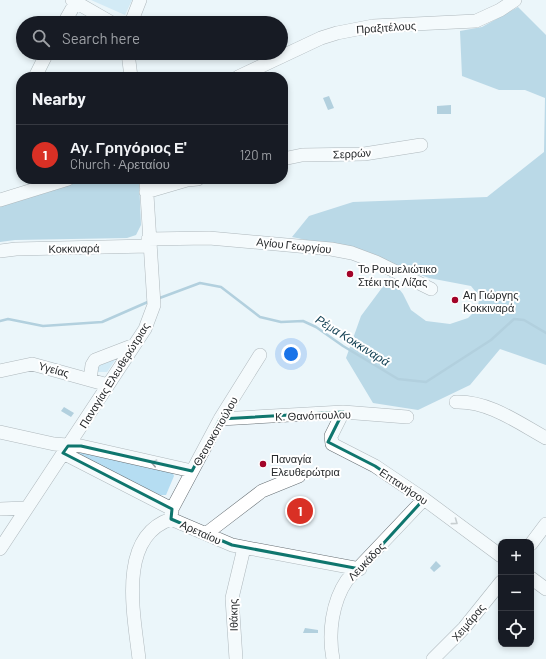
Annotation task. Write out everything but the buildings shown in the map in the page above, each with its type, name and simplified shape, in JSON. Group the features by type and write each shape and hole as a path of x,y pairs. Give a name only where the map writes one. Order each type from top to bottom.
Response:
{"street":[{"path":"134,16 140,0"},
{"name":"Πραξιτέλους","path":"288,54 321,38 337,33 373,26 476,21 500,10 515,0"},
{"path":"68,16 75,1 100,16"},
{"path":"38,72 44,60"},
{"path":"129,60 130,72"},
{"name":"Πραξιτέλους","path":"249,72 274,60"},
{"name":"Σερρών","path":"288,158 302,155 364,154 421,145"},
{"path":"0,200 32,184"},
{"name":"Παναγίας Ελευθερώτριας","path":"0,549 66,450 151,316 154,305 146,185"},
{"name":"Αγίου Γεωργίου","path":"149,242 209,238 331,249 352,253 376,262 431,289"},
{"name":"Κοκκιναρά","path":"0,251 149,242"},
{"path":"90,380 92,365 96,360 134,345"},
{"name":"Θεοτοκοπούλου","path":"172,514 192,471 220,419 260,355"},
{"name":"Υγείας","path":"0,371 32,364 108,385"},
{"path":"456,402 471,402 492,408 546,438"},
{"name":"Κ. Θανόπουλου","path":"220,419 343,412 406,417"},
{"name":"Επτανήσου","path":"343,412 331,436 330,440 332,444 375,466 424,499 498,554"},
{"name":"Αρεταίου","path":"0,432 66,450 172,514 207,534 232,545 360,569"},
{"name":"Αρεταίου","path":"66,450 81,446 192,471"},
{"path":"207,534 262,491 299,476"},
{"name":"Λευκάδος","path":"333,659 331,642 332,624 339,596 347,580 360,569 424,499"},
{"path":"0,509 26,508"},
{"path":"139,659 133,587 137,553 140,543 152,529 172,514"},
{"path":"534,540 546,524"},
{"name":"Ιθάκης","path":"236,659 232,598 244,548"},
{"path":"534,580 546,588"},
{"name":"Χειμάρας","path":"433,659 464,628 498,586"}],"highlighted area":[{"path":"343,412 328,442 375,466 424,499 360,569 232,545 171,519 172,509 63,453 68,446 81,446 192,471 220,419"}],"shaded area":[{"path":"91,0 132,0 125,15"},
{"path":"518,7 546,35 546,365 500,349 470,385 418,410 373,403 346,358 361,316 390,277 403,294 411,310 426,321 450,324 468,318 477,309 480,297 471,286 429,278 350,249 292,237 309,216 353,202 487,197 544,152 545,98 525,90 499,90 462,76 460,31 482,27"},
{"path":"329,96 334,108 328,110 323,98"},
{"path":"451,105 451,114 437,114 437,106"},
{"path":"65,184 139,184 141,225 136,235 127,238 15,240 0,242 0,205"},
{"path":"118,356 107,372 97,372 99,364"},
{"path":"64,407 74,413 71,417 61,411"},
{"path":"76,451 173,473 174,476 166,495 160,495 75,453"},
{"path":"436,561 441,566 434,572 430,568"},
{"path":"305,628 318,630 318,633 303,633"}],"waterway":[{"name":"Ρέμα Κοκκιναρά","path":"157,299 200,283 221,287 260,317 281,322 303,321 316,327 343,346 398,379 426,382 491,340 514,319 524,320 546,333"},
{"name":"Ρέμα Κοκκιναρά","path":"0,321 8,319 43,326 102,322 150,301"}],"place":[{"name":"Το Ρουμελιώτικο Στέκι της Λίζας","path":"350,274"},
{"name":"Αη Γιώργης Κοκκιναρά","path":"455,300"},
{"name":"Παναγία Ελευθερώτρια","path":"263,464"},
{"name":"Αγ. Γρηγόριος Ε'","path":"300,511"}]}
